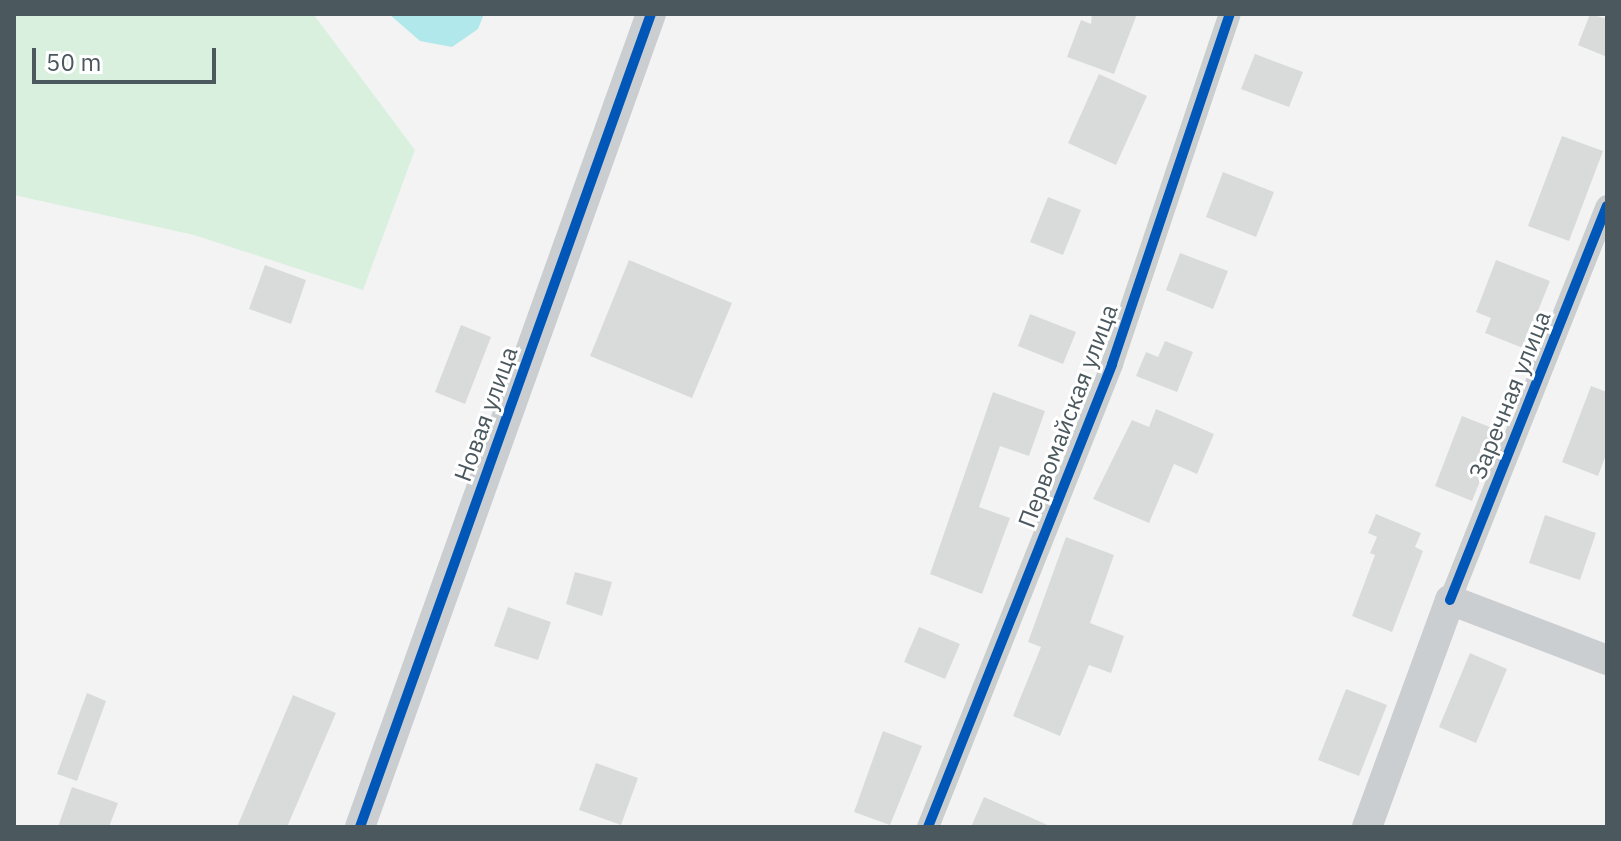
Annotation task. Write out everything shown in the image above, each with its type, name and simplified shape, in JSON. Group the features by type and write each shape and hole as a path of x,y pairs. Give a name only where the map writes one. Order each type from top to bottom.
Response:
{"street":[{"name":"Новая улица","path":"360,827 651,14"},
{"name":"Первомайская улица","path":"928,827 1112,364 1230,14"},
{"name":"Заречная улица","path":"1367,827 1450,600 1607,206"},
{"path":"1450,600 1607,660"}],"green space":[{"path":"14,14 314,15 415,150 363,290 194,235 14,195"}],"water":[{"path":"389,14 484,14 478,29 452,47 420,41"}],"building":[{"path":"1092,14 1137,14 1114,74 1067,57 1081,20 1091,24"},
{"path":"1590,14 1607,19 1607,57 1578,45"},
{"path":"1255,54 1303,72 1289,107 1241,89"},
{"path":"1099,74 1147,96 1116,165 1068,143"},
{"path":"1562,136 1603,151 1569,241 1528,226"},
{"path":"1223,172 1274,192 1256,237 1206,217"},
{"path":"1048,197 1081,210 1063,255 1030,242"},
{"path":"1180,253 1228,271 1213,309 1166,290"},
{"path":"629,260 732,303 692,398 590,356"},
{"path":"1496,260 1550,281 1523,348 1485,333 1491,318 1476,312"},
{"path":"265,265 306,280 291,324 249,309"},
{"path":"1030,314 1076,332 1063,364 1018,346"},
{"path":"461,325 491,337 465,404 435,392"},
{"path":"1165,341 1193,352 1177,392 1136,376 1146,352 1158,357"},
{"path":"1591,386 1607,392 1607,452 1598,476 1562,462"},
{"path":"993,392 1045,411 1029,456 1000,446 979,507 1010,518 982,594 930,574"},
{"path":"1156,409 1214,434 1197,474 1174,464 1149,523 1093,499 1132,420 1149,427"},
{"path":"1462,416 1500,431 1472,501 1435,486"},
{"path":"1376,514 1421,533 1415,547 1423,551 1392,632 1352,616 1375,555 1370,553 1377,537 1368,533"},
{"path":"1545,515 1596,533 1580,580 1529,563"},
{"path":"1066,537 1114,555 1090,623 1124,636 1111,673 1089,665 1060,736 1013,716 1041,647 1028,642"},
{"path":"575,572 612,582 602,616 566,604"},
{"path":"508,607 551,622 538,660 494,646"},
{"path":"919,627 960,644 945,679 904,662"},
{"path":"1470,653 1507,669 1476,743 1439,727"},
{"path":"1346,689 1387,705 1359,776 1318,760"},
{"path":"87,693 106,701 77,781 57,774"},
{"path":"293,695 336,713 287,827 237,827"},
{"path":"883,731 922,746 890,825 854,812"},
{"path":"596,763 638,778 621,825 579,810"},
{"path":"72,787 118,803 109,827 58,827"},
{"path":"984,797 1052,827 971,827"}],"cycle path":[{"path":"360,827 651,14"},
{"path":"928,827 1112,364 1230,14"},
{"path":"1450,600 1607,206"}]}
